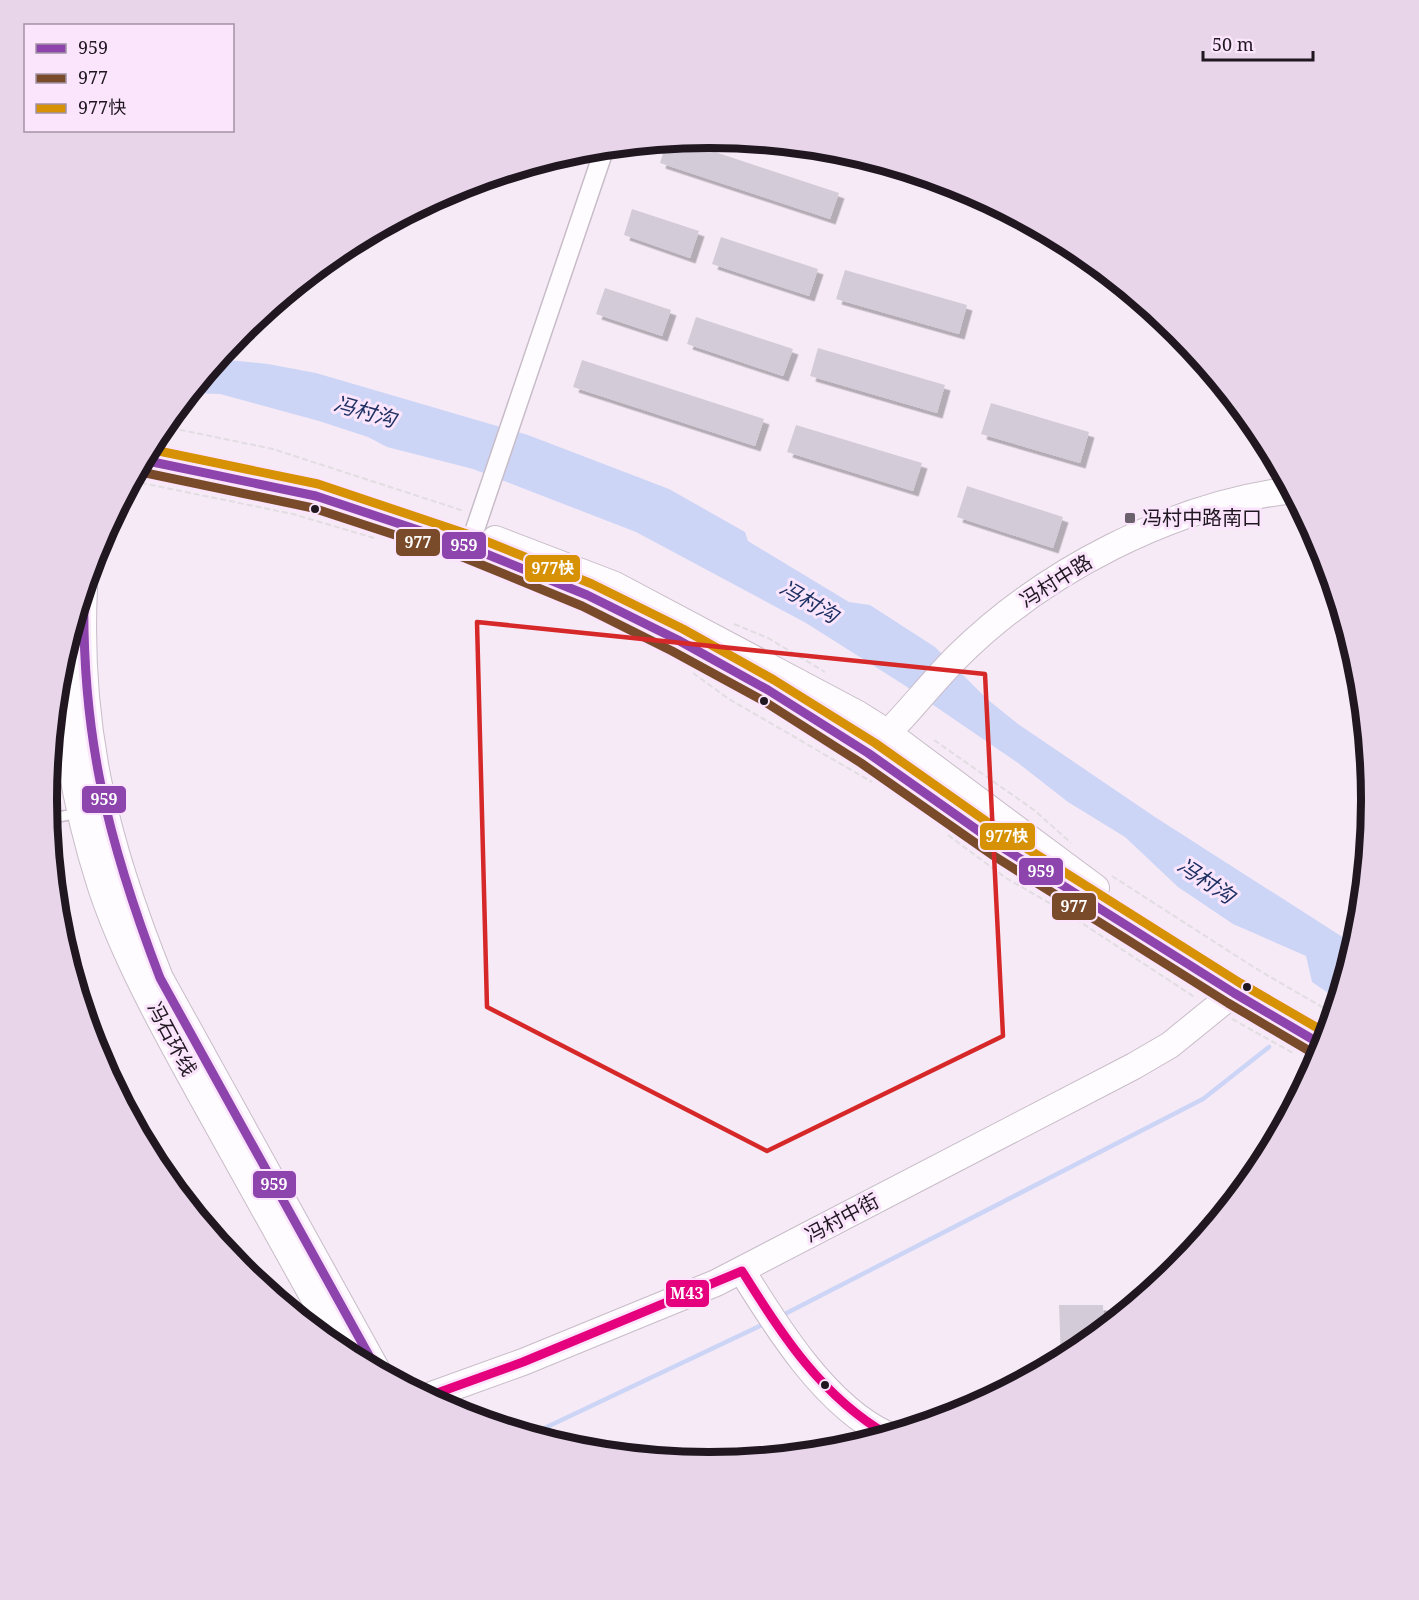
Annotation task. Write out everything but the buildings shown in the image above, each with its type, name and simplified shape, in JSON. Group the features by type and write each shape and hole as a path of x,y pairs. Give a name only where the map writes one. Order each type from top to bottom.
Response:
{"main road":[{"path":"162,446 200,453 322,484 471,539 678,640 768,690 868,753 908,784 1000,846 1234,993 1315,1041"},
{"path":"152,462 316,496 471,539 615,585 888,733 1086,881 1245,984 1321,1025"},
{"name":"冯村中路","path":"868,753 916,705 958,656 1016,605 1120,544 1162,523 1212,507 1285,492"},
{"name":"冯石环线","path":"84,616 83,674 91,753 113,849 136,919 160,978 370,1357"},
{"name":"冯石环线","path":"65,706 68,747 101,887 147,991 192,1079 334,1333"},
{"name":"冯村中街","path":"438,1393 523,1362 742,1270 1134,1066 1170,1045 1234,993"},
{"path":"742,1270 783,1335 824,1386 880,1429"}],"street":[{"path":"471,539 602,157"}],"lane":[{"path":"57,817 82,813"}],"path":[{"path":"139,483 293,514 378,539"},
{"path":"691,671 729,699 879,786"},
{"path":"944,832 1006,878 1064,911 1214,1009 1296,1054"}],"highlighted area":[{"path":"477,622 985,674 1003,1036 767,1151 487,1007"}],"water":[{"name":"冯村沟","path":"228,360 268,364 316,373 528,435 669,489 745,532 748,541 849,602 870,605 935,647 987,699 1018,724 1155,817 1346,939 1332,995 1312,982 1306,956 1233,924 1178,887 1125,837 1068,802 1018,763 904,685 806,623 636,532 473,469 387,447 368,437 319,421 220,394 200,393"}],"waterway":[{"path":"779,1317 1203,1099 1269,1047"},
{"path":"541,1430 766,1323"}],"transit line":[{"name":"977快","path":"158,451 318,484 473,536 592,584 683,629 774,680 875,743 1007,836 1240,983 1320,1029"},
{"name":"959","path":"152,462 316,496 469,547 587,595 678,640 768,690 868,753 1000,846 1234,993 1315,1041"},
{"name":"977","path":"145,473 313,508 465,558 582,606 762,700 861,763 994,856 1228,1003 1311,1052"},
{"name":"959","path":"84,615 87,693 101,788 126,881 160,978 370,1357"},
{"name":"M43","path":"438,1393 523,1362 742,1271 788,1341 823,1383 864,1420 879,1430"}],"place":[{"name":"冯村中路南口","path":"1130,518"}]}
